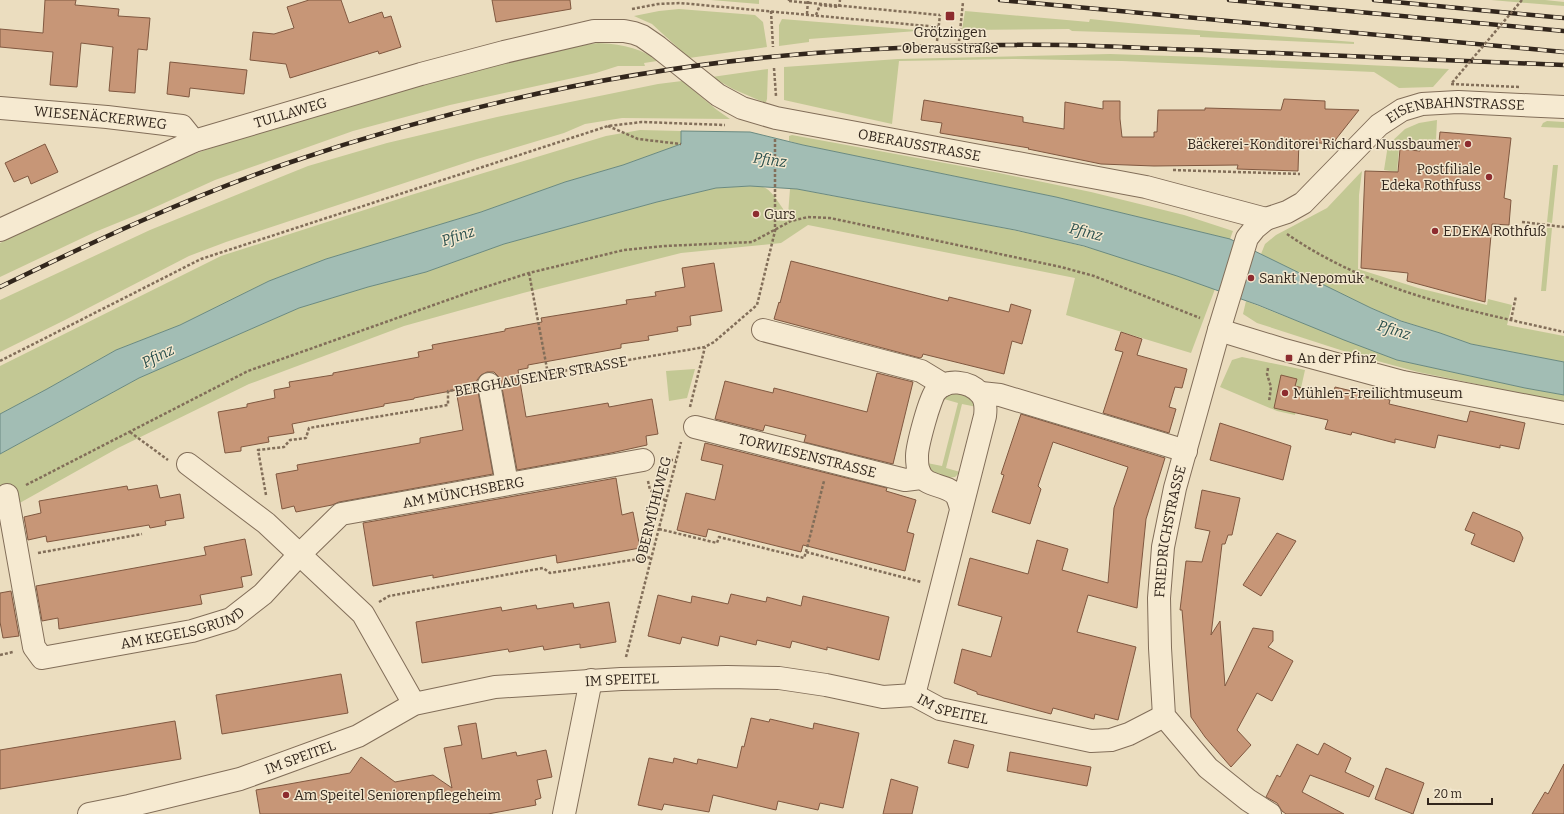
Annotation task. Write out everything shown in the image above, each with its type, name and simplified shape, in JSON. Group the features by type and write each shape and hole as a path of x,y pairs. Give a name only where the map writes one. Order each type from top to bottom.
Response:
{"street":[{"name":"TULLAWEG","path":"0,230 194,141 421,74 504,52 594,31"},
{"name":"OBERAUSSTRASSE","path":"594,31 624,31 642,36 718,95 742,108 758,113 792,121 1146,187 1266,219"},
{"name":"EISENBAHNSTRASSE","path":"1266,219 1287,212 1303,203 1379,125 1402,110 1422,104 1458,102 1564,107"},
{"name":"WIESENÄCKERWEG","path":"0,108 107,117 182,126 194,141"},
{"name":"FRIEDRICHSTRASSE","path":"1164,716 1159,598 1163,547 1175,488 1222,320 1248,238 1255,228 1266,219"},
{"path":"1222,320 1281,349 1402,382 1564,413"},
{"path":"763,330 921,371 944,385"},
{"path":"914,695 985,416 986,405 981,394 971,386 954,382 944,385 936,391 931,400 917,455 918,470 921,478"},
{"path":"489,384 507,484"},
{"path":"981,394 1000,395 1186,451"},
{"name":"TORWIESENSTRASSE","path":"689,425 905,480 921,478 932,485 948,488 956,496 961,509"},
{"name":"AM MÜNCHSBERG","path":"299,555 341,514 643,460"},
{"path":"188,464 266,523 362,614 414,704"},
{"path":"7,495 18,556"},
{"name":"AM KEGELSGRUND","path":"18,556 34,648 42,658 192,631 230,619 263,594 299,555"},
{"name":"IM SPEITEL","path":"89,814 129,806 240,779 358,736 414,704 495,687 621,679 726,677 780,678 826,685 883,697 914,695 940,709 1091,741 1111,740 1123,736 1164,716"},
{"path":"564,814 592,680"},
{"path":"1164,716 1208,768 1248,800 1270,814"}],"path":[{"path":"789,0 940,15 937,41"},
{"path":"807,14 808,0"},
{"path":"816,15 820,5 840,7 840,0"},
{"path":"1519,87 1451,84 1522,0"},
{"path":"959,41 963,2"},
{"path":"629,10 658,4 680,3 938,27"},
{"path":"771,11 773,46"},
{"path":"774,68 776,100"},
{"path":"0,362 202,259 608,126 642,122 731,125"},
{"path":"608,126 638,138 681,144"},
{"path":"705,347 714,342 757,305 775,231 775,136"},
{"path":"1168,170 1330,175"},
{"path":"7,495 248,371 473,291 529,273 624,250 665,246 752,242 775,231 791,221 808,217 830,218 1062,267 1094,276 1197,316 1222,320"},
{"path":"1266,219 1296,240 1376,282 1401,291 1460,308 1564,332"},
{"path":"1522,222 1564,227"},
{"path":"529,273 548,374"},
{"path":"1511,320 1516,296"},
{"name":"BERGHAUSENER STRASSE","path":"266,523 268,504 258,450 284,447 290,440 306,438 309,428 448,404 448,391 705,347"},
{"name":"OBERMÜHLWEG","path":"621,679 651,557 689,425 705,347"},
{"path":"1268,366 1267,374 1271,387 1269,402"},
{"path":"130,432 174,465 188,464"},
{"path":"643,460 650,490 666,501"},
{"path":"659,529 717,543 719,537 804,558 828,461"},
{"path":"18,556 142,534"},
{"path":"806,552 941,587"},
{"path":"362,614 389,596 543,568 550,573 651,557"}],"green space":[{"path":"711,0 759,0 759,4"},
{"path":"1491,0 1545,0 1564,2 1564,6"},
{"path":"679,9 755,15 763,22 767,47 689,58 652,24 634,16"},
{"path":"965,11 1089,22 1090,19 1196,30 1354,42 1354,44 1200,37 1200,35 1072,31 1069,29 962,30"},
{"path":"782,19 917,31 809,39 809,42 779,46 779,25"},
{"path":"598,43 621,45 637,49 651,56 657,61 644,63 645,66 618,66 596,73 450,105 353,131 215,180 149,210 95,232 0,277 0,243 168,163 226,143 526,53"},
{"path":"1110,54 1449,69 1433,87 1399,88 1374,72 1122,61 1012,59 899,61 892,124 784,100 784,67 898,59"},
{"path":"768,69 766,102 733,89 712,77"},
{"path":"682,81 730,119 622,118 585,124 564,133 477,159 226,242 189,256 0,352 0,300 150,230 308,166 387,143 497,117 658,84"},
{"path":"1437,120 1436,140 1419,139 1418,150 1399,148 1397,172 1384,170 1388,145 1405,129 1419,123"},
{"path":"1547,121 1564,122 1564,128 1541,127 1543,123"},
{"path":"640,130 681,131 681,144 623,165 565,182 481,212 326,259 269,281 180,325 116,350 0,414 0,366 221,256 411,195 606,136"},
{"path":"792,135 999,173 1091,192 1184,215 1233,231 1230,239 1056,197 803,145 789,141 789,136"},
{"path":"1553,165 1558,165 1552,223 1547,222"},
{"path":"1362,171 1359,195 1358,269 1418,288 1487,305 1488,299 1512,305 1507,325 1564,336 1564,362 1471,344 1402,321 1371,308 1261,254 1265,244 1276,235 1327,208"},
{"path":"750,186 767,189 788,215 790,189 797,189 976,222 1047,237 1116,255 1215,289 1191,353 1066,315 1075,278 808,225 781,243 681,253 523,293 404,326 249,384 118,448 0,514 0,454 139,378 299,308 368,287 426,272 504,244 657,202 716,188"},
{"path":"1547,228 1552,228 1546,291 1541,291"},
{"path":"1246,301 1397,360 1564,395 1564,402 1418,372 1359,356 1257,323 1243,314"},
{"path":"1242,357 1305,370 1295,415 1277,411 1220,387 1232,360"},
{"path":"695,369 687,398 669,401 666,371"},
{"path":"955,391 971,395 977,407 962,404 946,468 960,472 955,477 944,478 932,473 927,463 942,466 958,403 944,399 944,396"}],"water":[{"name":"Pfinz","path":"681,131 750,132 803,145 1056,197 1230,239 1371,308 1401,321 1471,344 1564,362 1564,395 1397,360 1258,305 1177,276 1084,246 1015,230 797,189 750,186 716,188 657,202 504,244 426,272 368,287 299,308 139,378 0,454 0,414 116,350 180,325 269,281 326,259 481,212 565,182 623,165 681,144"}],"building":[{"path":"45,0 76,0 75,5 119,9 118,16 150,18 147,50 138,49 135,93 109,91 113,47 81,43 77,87 50,85 53,52 0,47 0,29 43,33"},
{"path":"309,0 341,0 349,23 382,12 384,18 391,16 401,47 379,54 378,51 290,78 286,64 250,60 253,32 274,34 294,28 287,7"},
{"path":"492,0 570,0 571,9 496,22"},
{"path":"170,62 247,70 244,94 190,88 189,97 167,94"},
{"path":"1284,99 1325,101 1325,109 1359,110 1336,139 1334,145 1299,140 1298,171 1237,169 1238,165 1154,166 1101,164 1028,149 1029,148 940,133 942,123 921,120 924,100 1023,117 1023,122 1064,129 1065,102 1103,109 1103,101 1120,101 1122,137 1154,137 1154,132 1157,132 1158,110 1205,110 1205,108 1281,110"},
{"path":"1440,132 1511,138 1504,198 1511,200 1509,225 1492,224 1485,302 1407,281 1408,273 1361,268 1365,171 1398,172 1400,149 1420,151 1421,141 1439,142"},
{"path":"45,144 58,172 31,184 28,176 14,182 5,163"},
{"path":"791,261 948,301 949,297 1009,312 1011,304 1031,310 1022,344 1012,341 1004,374 923,354 920,358 774,319 779,302 780,303"},
{"path":"714,263 722,311 690,316 691,325 677,327 678,331 648,336 649,340 621,344 621,348 528,365 528,368 518,370 526,417 608,403 609,407 652,399 658,434 646,436 647,445 517,470 501,382 494,372 487,372 481,375 477,380 477,386 493,474 339,502 332,505 296,512 294,506 282,509 276,474 298,470 297,465 420,443 420,438 463,430 456,390 292,424 294,433 268,437 269,442 241,447 241,451 225,453 218,412 247,407 247,404 275,398 274,390 290,387 289,382 333,375 333,373 419,357 418,352 433,349 432,345 505,331 505,329 542,322 541,318 627,304 626,300 656,296 655,292 685,287 682,268"},
{"path":"1121,332 1142,339 1137,355 1187,369 1182,388 1175,387 1169,407 1176,409 1169,433 1103,413 1123,352 1115,350"},
{"path":"877,373 913,382 893,464 804,442 806,435 765,425 763,431 715,419 725,381 773,393 774,388 867,412"},
{"path":"1281,375 1297,379 1295,386 1333,396 1335,387 1390,400 1389,404 1467,422 1470,411 1525,423 1519,449 1500,445 1500,448 1438,435 1435,448 1395,439 1395,443 1352,432 1351,435 1325,429 1328,420 1274,408"},
{"path":"1021,414 1165,458 1146,519 1137,608 1088,595 1077,632 1136,647 1118,720 1095,714 1094,719 1053,708 1051,714 977,694 977,692 954,683 962,649 991,657 1002,617 958,605 970,558 1028,574 1037,540 1068,549 1062,570 1108,583 1114,508 1128,467 1053,442 1038,486 1041,489 1030,524 992,512 1004,475 1001,474"},
{"path":"1220,423 1291,446 1283,480 1210,460"},
{"path":"705,443 887,488 886,491 916,500 907,532 914,534 905,571 803,545 801,552 708,529 706,537 677,530 686,493 715,500 723,465 701,460"},
{"path":"616,478 622,515 633,512 640,548 557,563 556,555 433,578 433,575 373,586 363,523"},
{"path":"157,485 160,498 180,494 184,518 165,521 166,525 150,528 149,525 47,542 46,536 28,540 24,517 41,513 39,501 127,486 128,490"},
{"path":"1202,490 1240,498 1232,535 1228,535 1225,544 1222,544 1211,635 1220,621 1225,686 1253,628 1273,631 1273,641 1268,647 1293,661 1272,701 1257,693 1237,730 1251,745 1231,767 1205,737 1191,717 1182,610 1180,610 1186,561 1202,562 1210,531 1195,528"},
{"path":"1473,512 1520,532 1523,538 1514,562 1471,544 1475,534 1465,530"},
{"path":"1277,533 1296,541 1261,596 1243,585"},
{"path":"245,539 252,575 241,577 243,587 200,595 202,604 59,629 58,618 42,621 36,586 206,555 204,547"},
{"path":"11,591 19,636 3,638 0,622 0,593"},
{"path":"731,594 766,602 767,597 801,606 803,596 889,617 879,660 827,647 827,650 792,641 790,648 757,640 756,645 720,636 718,646 682,637 680,644 648,636 658,595 691,603 692,596 728,604"},
{"path":"609,602 616,642 580,648 580,644 544,650 543,646 509,652 508,649 422,663 416,622 501,607 502,611 536,605 537,609 573,603 574,608"},
{"path":"341,674 348,713 222,734 216,695"},
{"path":"751,718 769,722 770,719 813,729 814,723 859,733 843,808 820,803 818,810 778,801 776,810 713,795 709,812 664,804 662,810 638,805 649,758 673,763 674,758 697,764 698,759 737,768"},
{"path":"175,721 181,759 0,789 0,750"},
{"path":"476,723 482,759 516,752 517,756 546,750 552,777 537,780 541,798 535,800 536,805 488,814 260,814 256,790 350,773 361,757 395,782 433,775 452,788 444,748 462,745 458,726"},
{"path":"954,740 974,745 968,768 948,763"},
{"path":"1324,743 1351,758 1345,772 1374,786 1369,797 1310,775 1302,792 1344,814 1286,814 1277,803 1266,797 1277,775 1280,777 1297,744 1318,755"},
{"path":"1010,752 1091,767 1087,786 1007,771"},
{"path":"1564,764 1564,814 1532,814 1545,792 1548,794"},
{"path":"1386,768 1424,783 1413,814 1375,799"},
{"path":"891,779 918,787 912,814 883,814"}],"railway":[{"path":"1000,0 1564,52"},
{"path":"1229,0 1564,31"},
{"path":"1374,0 1564,18"},
{"path":"0,287 142,220 214,190 352,142 482,106 614,79 681,68 748,59 815,53 940,46 1003,45 1099,46 1564,65"}],"place":[{"name":"Grötzingen Oberausstraße","path":"950,16"},
{"name":"Bäckerei-Konditorei Richard Nussbaumer","path":"1468,144"},
{"name":"Postfiliale Edeka Rothfuss","path":"1489,177"},
{"name":"Gurs","path":"756,214"},
{"name":"EDEKA Rothfuß","path":"1435,231"},
{"name":"Sankt Nepomuk","path":"1251,278"},
{"name":"An der Pfinz","path":"1289,358"},
{"name":"Mühlen-Freilichtmuseum","path":"1285,393"},
{"name":"Am Speitel Seniorenpflegeheim","path":"286,795"}]}
